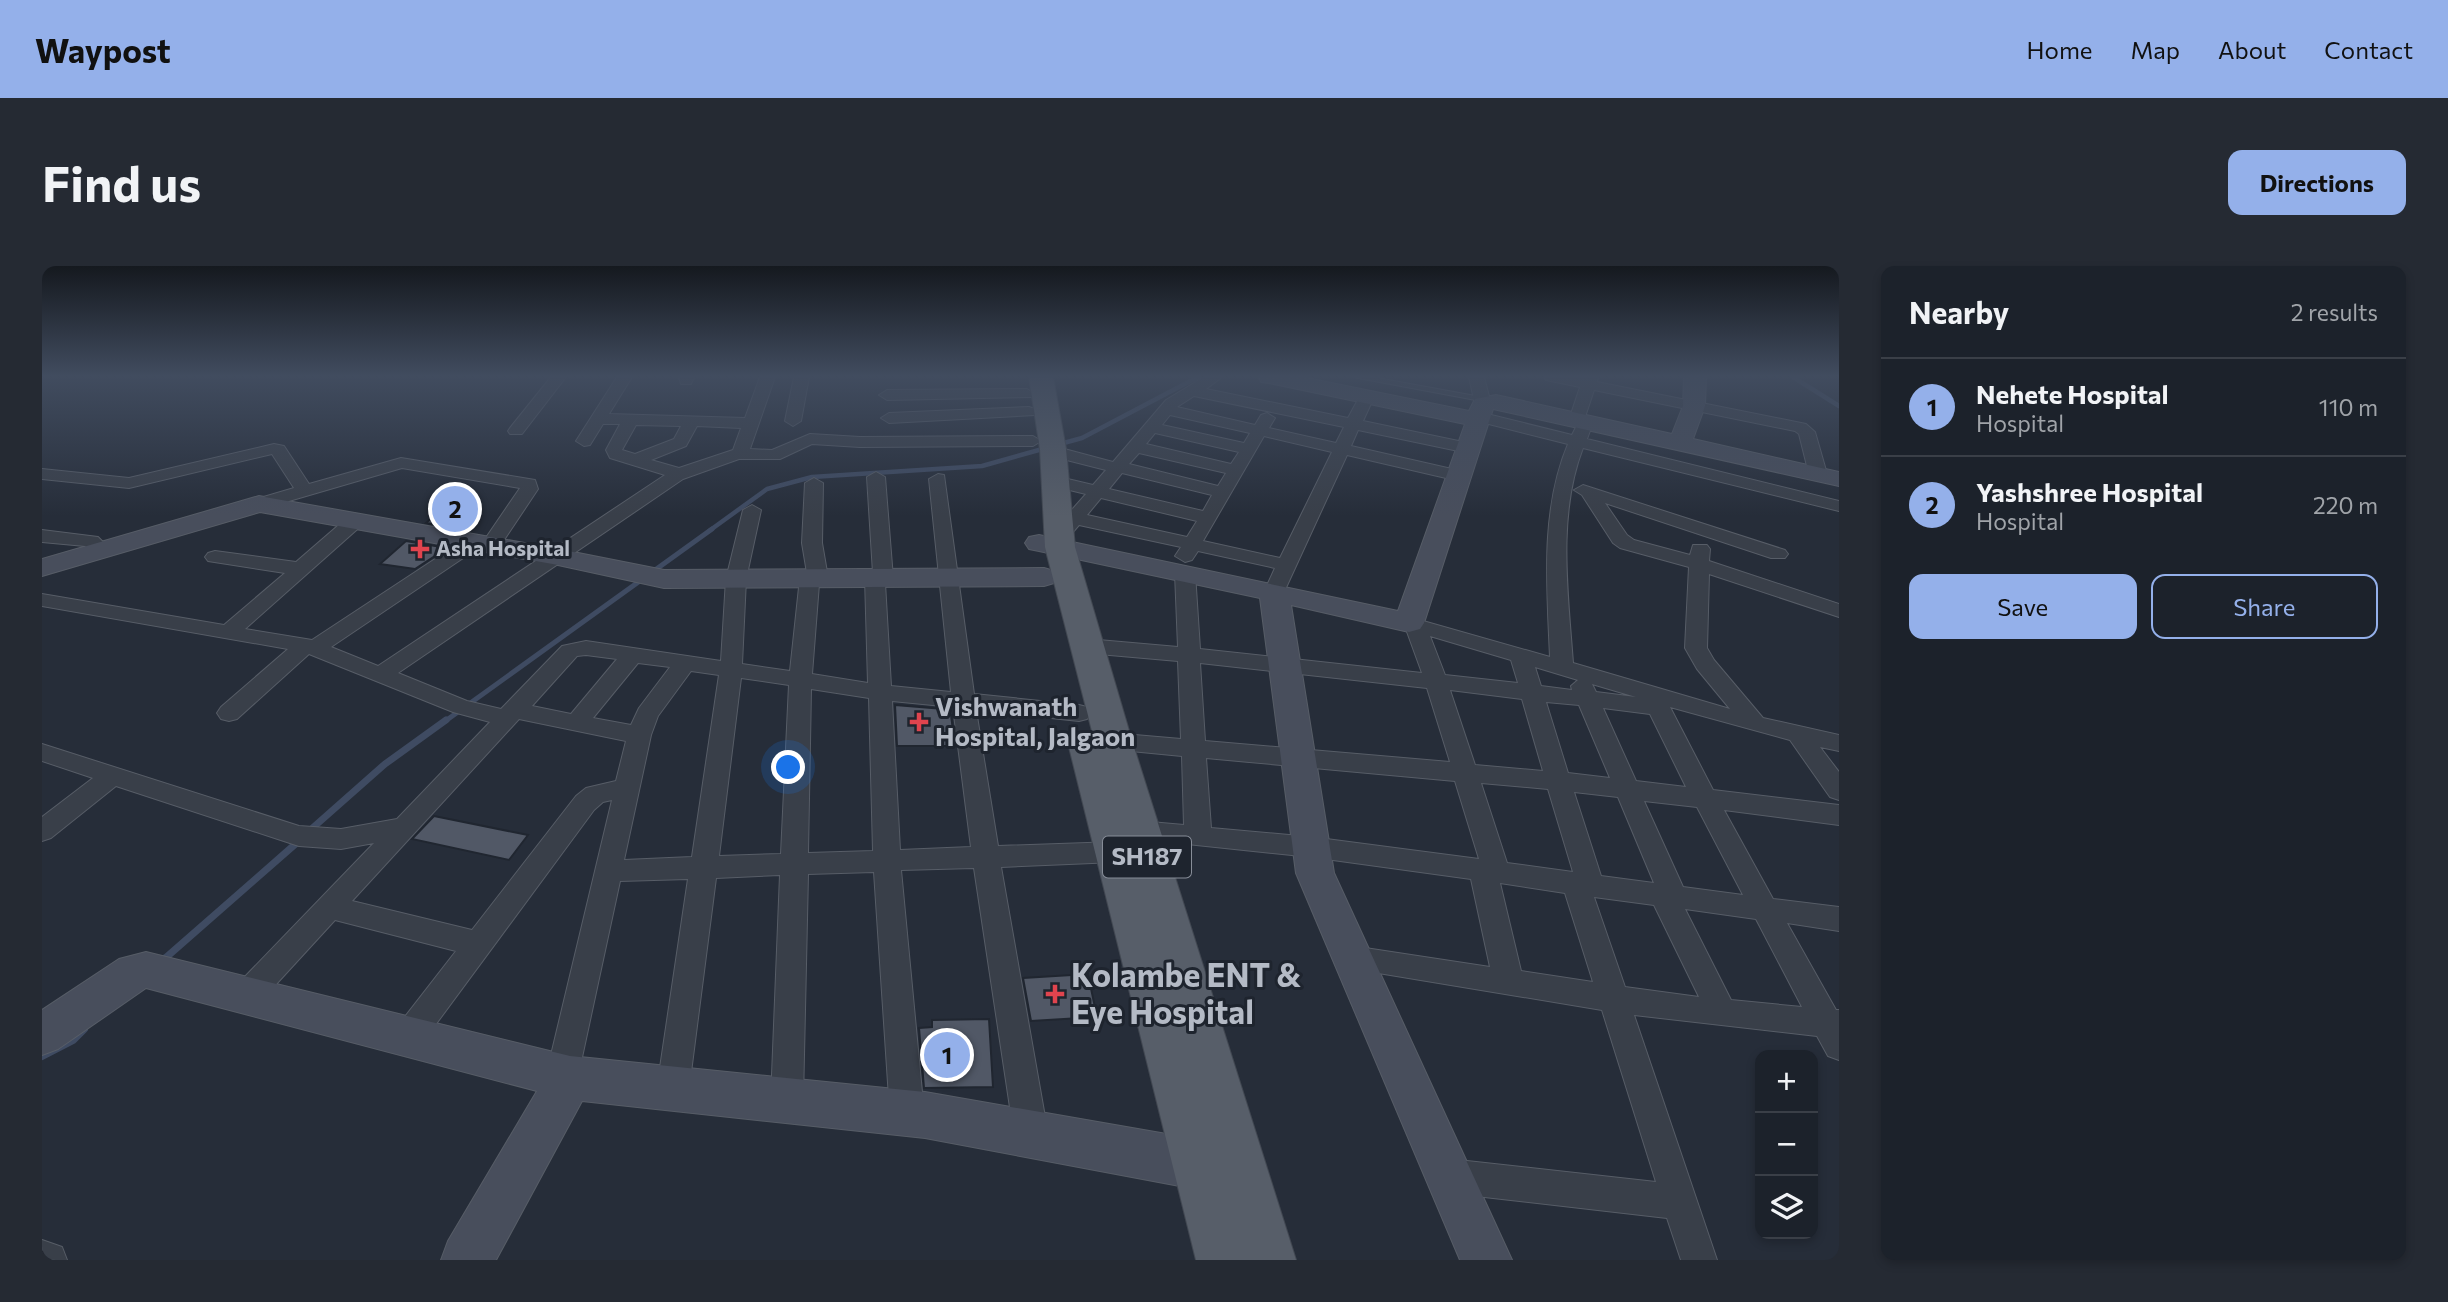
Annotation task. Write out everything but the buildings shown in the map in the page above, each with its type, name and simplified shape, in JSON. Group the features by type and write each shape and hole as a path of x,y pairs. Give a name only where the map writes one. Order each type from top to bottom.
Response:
{"main road":[{"name":"SH187","path":"1038,423 1045,452"},
{"name":"SH187","path":"1038,423 1045,452 1055,544 1092,731 1267,1260"},
{"name":"SH187","path":"1055,544 1087,646 1092,731"},
{"name":"SH187","path":"1128,842 1201,1166 1225,1260"}],"street":[{"path":"516,431 522,423"},
{"path":"584,441 595,423"},
{"path":"629,423 614,452 679,474"},
{"path":"636,460 680,442 691,423"},
{"path":"738,454 744,448 752,423"},
{"path":"1055,544 1155,423"},
{"path":"1230,423 1339,451 1459,476"},
{"path":"1198,836 1191,655 1180,572 1192,544 1263,423"},
{"path":"1348,423 1468,448"},
{"path":"1476,423 1412,624 1436,681 1464,772 1490,872 1509,983"},
{"path":"1565,423 1671,464 1839,506"},
{"path":"1581,423 1568,465 1555,553 1569,670 1588,699 1669,897 1721,1013"},
{"path":"1671,464 1687,423"},
{"path":"1776,423 1807,432 1828,477"},
{"path":"1351,424 1280,578 1284,664 1315,873 1486,1260"},
{"path":"1152,427 1248,449"},
{"path":"1580,428 1680,443 1828,477"},
{"path":"380,675 679,474 738,454 774,455 810,439 1045,452 1223,492"},
{"path":"1135,447 1236,470"},
{"path":"42,474 129,483 278,450 304,491"},
{"path":"1045,452 1097,491 1208,517"},
{"path":"42,568 401,463 529,484 529,489 482,543 310,647 229,713"},
{"path":"876,477 887,859 907,1113"},
{"path":"938,479 947,578 963,701 1031,1134"},
{"path":"787,1100 800,681 814,578 814,483"},
{"path":"1566,485 1778,554"},
{"path":"1589,493 1623,542 1699,564 1839,611"},
{"path":"259,504 558,557 664,579 947,578 1055,544 1192,544 1412,624 1569,670 1655,701 1839,743"},
{"path":"673,1088 731,671 736,579 752,510"},
{"path":"229,632 355,521"},
{"path":"1700,529 1696,648 1705,664 1755,724"},
{"path":"42,536 91,541 101,550"},
{"path":"1055,544 1180,572 1280,578"},
{"path":"215,557 301,569"},
{"path":"42,600 310,647 380,675 490,712 576,723 639,735"},
{"path":"1087,646 1284,664 1588,699 1655,701"},
{"path":"246,996 404,827 490,712 570,651 586,648 800,681 963,701 1092,731 1193,748 1559,781 1839,815"},
{"path":"576,723 632,655"},
{"path":"1521,656 1559,781 1613,999 1699,1260"},
{"path":"467,1260 566,1077 639,735 647,714 684,664"},
{"path":"1655,701 1766,911 1835,1031"},
{"path":"1798,734 1839,791"},
{"path":"42,752 299,836 330,840 404,827"},
{"path":"42,831 113,775"},
{"path":"408,1037 585,803 595,794 626,787"},
{"path":"608,871 986,856 1198,836 1311,847 1839,919"},
{"path":"329,907 478,944"},
{"path":"1353,958 1835,1031"},
{"path":"42,1035 134,972 160,975 566,1077 907,1113 1201,1166"},
{"path":"1449,1176 1680,1202"},
{"path":"42,1258 49,1260"}],"waterway":[{"path":"1060,444 1082,438 1110,423"},
{"path":"709,531 767,489 812,477 982,466 1046,448"},
{"path":"444,722 712,529"},
{"path":"308,832 385,764 446,720"},
{"path":"162,961 300,840"},
{"path":"42,1056 73,1040 84,1029"}],"place":[{"name":"Yashshree Hospital","path":"455,509"},
{"name":"Asha Hospital","path":"420,549"},
{"name":"Vishwanath Hospital, Jalgaon","path":"919,722"},
{"name":"Kolambe ENT & Eye Hospital","path":"1055,994"},
{"name":"Nehete Hospital","path":"947,1055"}]}
